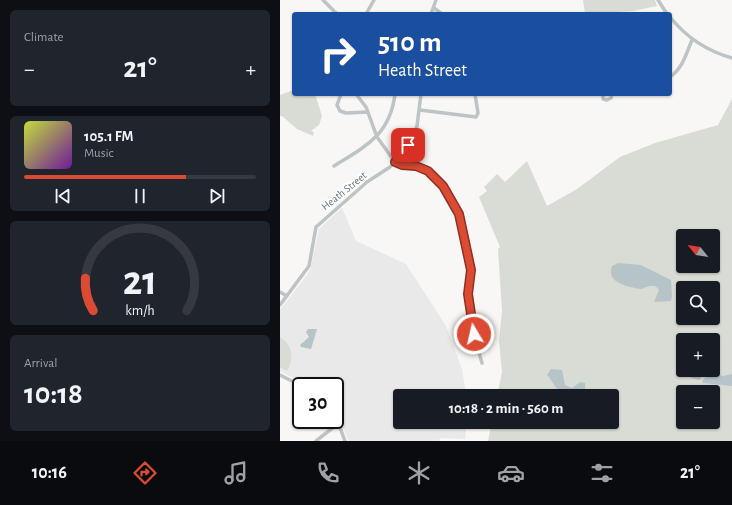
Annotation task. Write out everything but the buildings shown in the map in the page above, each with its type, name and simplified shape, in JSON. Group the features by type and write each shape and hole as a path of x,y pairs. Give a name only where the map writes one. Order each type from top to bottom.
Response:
{"street":[{"path":"322,0 335,12"},
{"path":"367,12 374,0"},
{"path":"432,12 436,0"},
{"path":"658,0 667,12"},
{"path":"434,8 439,12"},
{"path":"672,19 692,40 732,58"},
{"path":"672,76 681,67 692,40"},
{"path":"340,96 337,105 340,111 346,113 368,112"},
{"path":"358,96 368,112 377,137 395,162 402,165 416,166 428,171 445,190 459,214 471,270 469,302 474,334 482,363"},
{"path":"334,166 365,147 377,137 392,113 395,96"},
{"name":"Heath Street","path":"280,305 309,266 316,227 364,185 395,162 414,136 420,110 421,96"},
{"path":"420,110 478,116 475,96"},
{"path":"602,96 603,99 608,100 612,96"},
{"path":"280,292 287,296"},
{"path":"280,375 292,381"},
{"path":"316,441 331,429"},
{"path":"341,429 345,441"}],"shaded area":[{"path":"583,0 655,0 657,6 633,11 585,12"},
{"path":"292,91 292,96 316,96 322,116 319,125 311,131 314,132 313,136 297,129 282,116 280,116 280,95"},
{"path":"732,99 732,441 488,441 491,429 619,429 619,389 498,389 502,372 499,341 502,311 498,249 500,247 479,197 487,191 484,187 497,174 505,182 527,161 547,206 577,189 620,157 655,143 718,125"},
{"path":"342,208 356,241 406,264 446,326 462,369 465,389 393,389 393,429 466,429 465,439 440,438 439,441 349,441 344,429 344,377 292,377 280,371 280,310 310,271 319,229"},
{"path":"618,263 641,265 671,280 671,301 654,302 659,290 656,286 642,289 620,284 612,277 611,272 612,266"},
{"path":"308,329 317,329 311,349 301,347 300,345 309,337 306,332"},
{"path":"280,337 288,344 291,352 291,362 287,371 280,367"},
{"path":"551,369 562,370 565,385 572,388 580,382 585,383 584,389 558,389 547,375"},
{"path":"732,374 732,386 703,383 702,381 706,377 720,377 720,375"},
{"path":"690,377 702,377 700,380"}],"route":[{"path":"408,145 395,162 402,165 416,166 428,171 443,186 459,214 471,270 468,294 474,334"}]}
